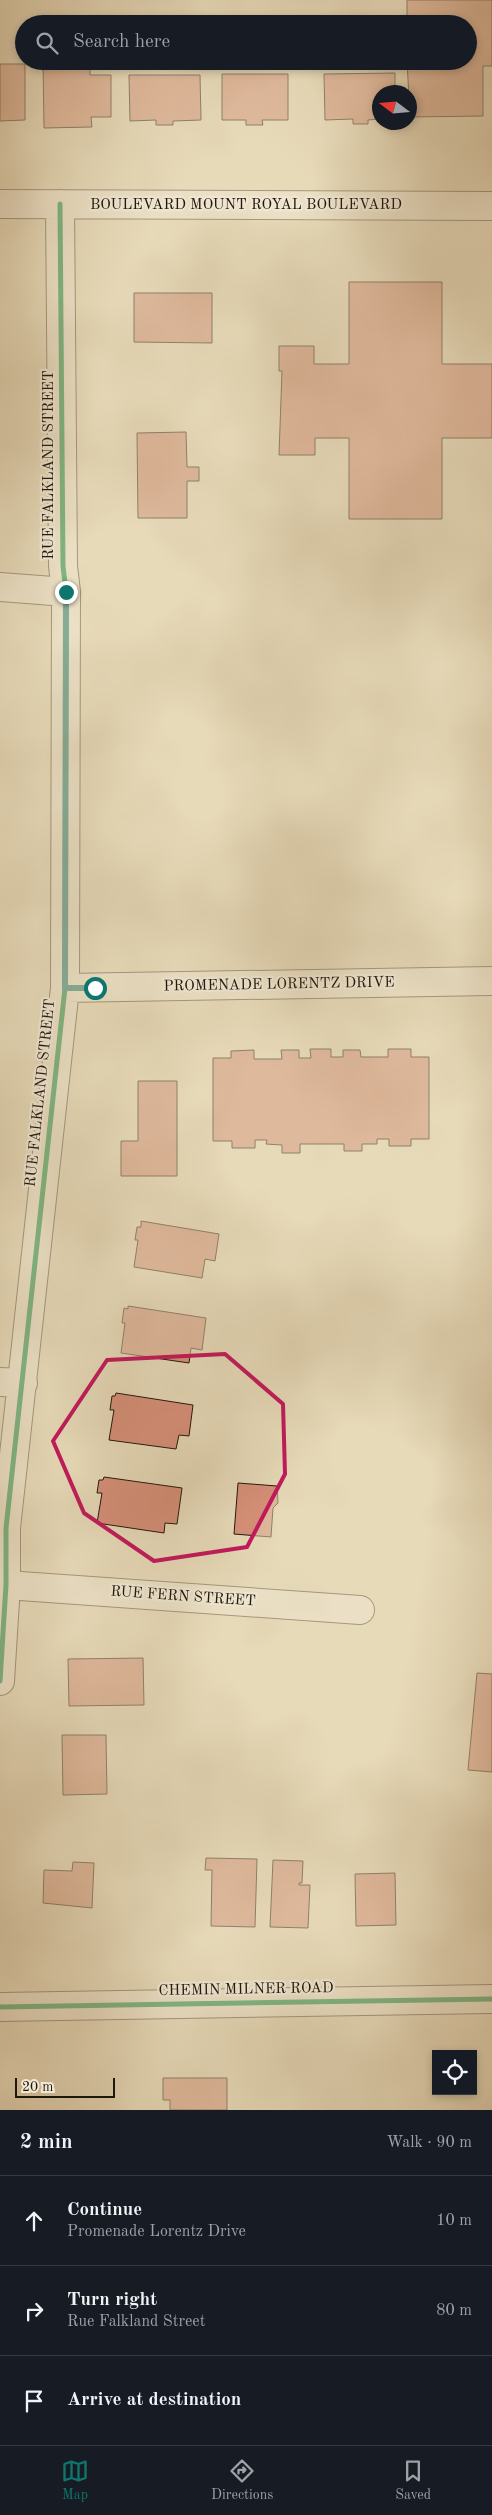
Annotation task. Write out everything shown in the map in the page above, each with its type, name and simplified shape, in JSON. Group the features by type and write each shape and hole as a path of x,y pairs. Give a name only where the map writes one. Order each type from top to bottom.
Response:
{"street":[{"name":"BOULEVARD MOUNT ROYAL BOULEVARD","path":"0,204 492,206"},
{"name":"RUE FALKLAND STREET","path":"0,1682 6,1585 6,1528 12,1383 65,988 66,592 63,566 60,204"},
{"path":"0,587 66,592"},
{"name":"PROMENADE LORENTZ DRIVE","path":"65,988 492,981"},
{"name":"RUE FERN STREET","path":"6,1585 360,1610"},
{"name":"CHEMIN MILNER ROAD","path":"0,2006 492,1999"}],"highlighted area":[{"path":"225,1354 283,1404 285,1474 247,1547 154,1561 84,1513 53,1441 107,1360"}],"building":[{"path":"407,0 492,0 492,66 483,66 483,116 417,117 417,85 408,85 407,70 477,70 477,15 407,15"},
{"path":"0,64 15,64 15,70 25,70 25,120 0,121"},
{"path":"43,70 90,70 90,75 111,75 111,117 91,117 92,127 44,128"},
{"path":"395,73 395,85 372,85 372,120 368,120 368,124 353,124 353,119 325,120 324,74"},
{"path":"222,74 288,74 288,120 262,120 263,125 246,125 246,120 222,120"},
{"path":"129,75 200,75 201,120 173,121 173,125 156,125 156,120 130,121"},
{"path":"349,282 442,282 442,364 492,364 492,438 442,438 442,519 349,519 349,438 315,438 315,455 279,455 282,371 279,371 279,346 314,346 314,364 349,364"},
{"path":"134,293 212,293 212,343 134,342"},
{"path":"186,432 187,467 199,467 199,481 187,481 187,518 138,518 137,433"},
{"path":"310,1049 331,1049 331,1057 343,1057 343,1050 360,1050 361,1057 388,1057 388,1049 411,1049 411,1057 429,1057 429,1139 411,1139 411,1146 389,1146 389,1139 377,1139 377,1144 362,1144 362,1151 344,1151 344,1144 300,1144 300,1153 282,1153 282,1145 266,1144 267,1140 255,1140 255,1148 232,1148 232,1141 213,1141 213,1058 231,1058 231,1051 254,1050 254,1059 282,1059 281,1050 299,1050 299,1058 311,1058"},
{"path":"138,1081 177,1081 177,1176 121,1176 121,1141 138,1141"},
{"path":"141,1221 219,1234 215,1261 205,1259 202,1278 134,1267 138,1240 135,1240 137,1227 141,1227"},
{"path":"128,1306 206,1318 202,1350 191,1348 189,1363 121,1353 125,1323 122,1323 124,1308 128,1309"},
{"path":"116,1393 193,1405 189,1436 179,1435 176,1449 109,1440 114,1410 110,1410 112,1396 115,1396"},
{"path":"104,1477 182,1488 177,1524 165,1523 164,1533 97,1523 102,1493 97,1493 99,1480 103,1480"},
{"path":"238,1483 277,1486 278,1503 273,1508 271,1537 234,1534"},
{"path":"143,1658 144,1705 69,1706 68,1659"},
{"path":"477,1673 492,1674 492,1772 468,1770"},
{"path":"62,1735 106,1735 107,1794 63,1795"},
{"path":"206,1858 257,1859 255,1927 211,1926 212,1870 205,1870"},
{"path":"273,1860 303,1861 302,1883 299,1883 299,1885 310,1885 308,1928 270,1927"},
{"path":"73,1862 94,1863 92,1908 43,1903 44,1870 72,1871"},
{"path":"395,1873 396,1925 356,1926 355,1874"},
{"path":"163,2078 227,2078 227,2110 170,2110 170,2100 163,2100"}],"cycle path":[{"path":"0,1681 6,1585 6,1528 65,988 66,592 63,566 60,204"},
{"path":"0,2007 492,1999"}],"route":[{"path":"66,592 65,988 95,988"}]}
